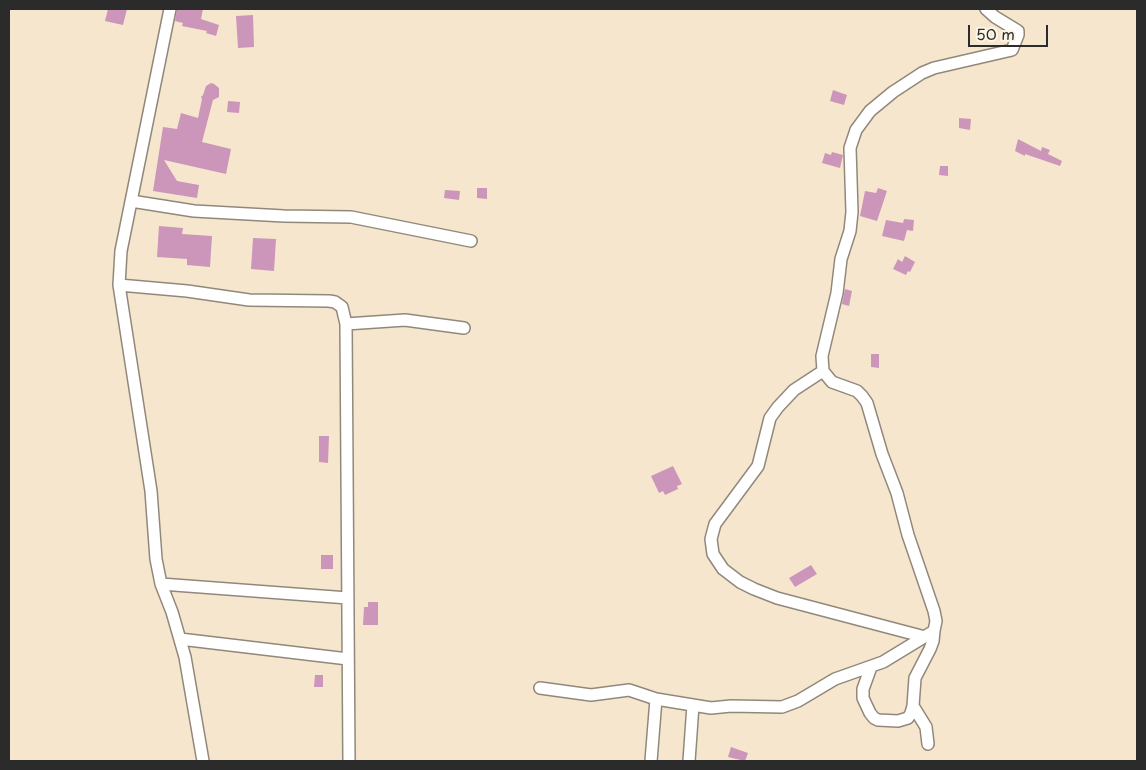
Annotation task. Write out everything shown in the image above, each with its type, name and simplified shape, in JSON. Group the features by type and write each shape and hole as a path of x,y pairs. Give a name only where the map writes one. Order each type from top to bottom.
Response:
{"street":[{"path":"170,9 121,251 119,285 151,491 156,559 161,584 180,639 203,761"},
{"path":"540,688 591,695 629,690 656,699 711,708 732,706 782,707 798,701 835,679 883,662 929,634 936,621 934,611 867,403 856,391 832,382 824,371 822,356 824,340 837,293 841,259 851,221 850,148 856,130 876,106 922,73 934,68 1012,50 1018,31 995,18 986,9"},
{"path":"131,201 194,211 284,216 351,217 471,241"},
{"path":"119,285 187,291 249,300 329,301 342,308 346,324 349,761"},
{"path":"346,324 405,320 464,328"},
{"path":"824,371 794,390 770,418 758,466 715,524 711,539 713,554 723,569 747,585 769,595 929,634 933,641 915,678 912,713 903,721 878,720 870,713 863,698 863,688 871,667"},
{"path":"161,584 348,598"},
{"path":"180,639 348,659"},
{"path":"651,761 656,699"},
{"path":"689,761 693,706"},
{"path":"913,706 926,727 928,744"}],"building":[{"path":"108,9 127,9 123,25 105,21"},
{"path":"177,9 203,9 201,19 219,25 216,36 206,33 207,31 182,26 183,23 175,21"},
{"path":"253,15 254,47 238,48 236,16"},
{"path":"211,83 219,88 219,97 213,100 202,142 231,149 226,174 164,160 177,181 199,185 197,198 153,191 163,127 177,129 181,113 198,118 201,97 206,86"},
{"path":"833,90 847,95 844,105 830,101"},
{"path":"228,101 240,102 239,113 227,112"},
{"path":"959,118 971,119 970,130 959,128"},
{"path":"1018,139 1041,151 1042,147 1050,150 1048,154 1062,161 1060,166 1025,154 1025,156 1015,151"},
{"path":"832,152 843,155 840,168 822,163 825,153 831,155"},
{"path":"940,166 948,166 948,176 939,175"},
{"path":"477,188 487,188 487,199 477,198"},
{"path":"878,188 887,191 877,221 860,216 865,191 876,193"},
{"path":"445,190 460,191 459,200 444,198"},
{"path":"904,219 914,220 913,231 907,230 904,241 882,236 886,220 903,223"},
{"path":"159,226 183,228 182,234 212,236 210,267 187,265 187,259 157,257"},
{"path":"253,238 276,239 274,271 251,269"},
{"path":"905,256 915,262 910,272 908,271 906,275 893,269 898,259 902,262"},
{"path":"845,289 852,291 849,306 842,304"},
{"path":"871,354 879,354 879,368 871,367"},
{"path":"319,436 329,436 328,463 319,462"},
{"path":"673,466 682,484 677,486 678,489 665,495 663,491 659,493 651,476"},
{"path":"321,555 333,555 333,569 321,569"},
{"path":"811,565 817,574 795,587 789,578"},
{"path":"368,602 378,602 378,625 363,625 364,607 368,607"},
{"path":"315,675 323,675 323,687 314,687"},
{"path":"731,747 748,753 745,761 728,757"}]}
